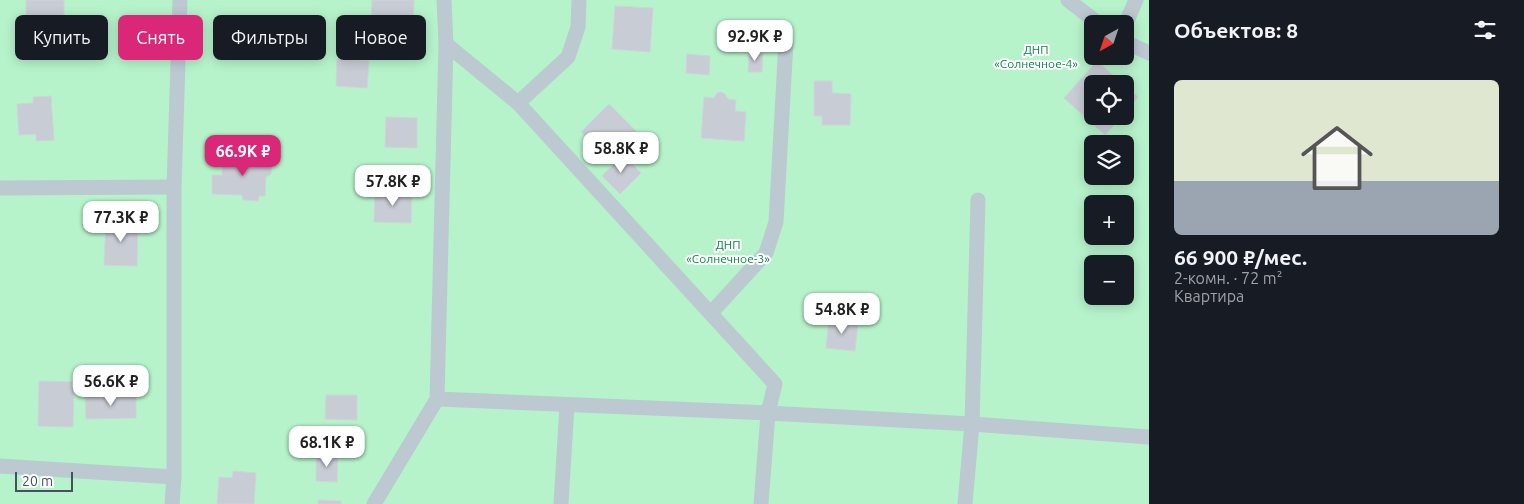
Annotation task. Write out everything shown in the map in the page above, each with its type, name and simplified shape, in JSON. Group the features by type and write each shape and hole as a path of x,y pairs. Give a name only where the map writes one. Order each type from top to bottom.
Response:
{"street":[{"path":"172,504 174,477 174,187 180,0"},
{"path":"374,504 437,399 446,44 444,0"},
{"path":"518,103 568,57 578,27 579,0"},
{"path":"1068,0 1087,15"},
{"path":"1129,15 1136,0"},
{"path":"711,313 766,253 776,222 786,41"},
{"path":"446,44 518,103 775,384 768,413 761,504"},
{"path":"1134,46 1149,53"},
{"path":"0,188 174,187"},
{"path":"966,504 972,424 978,200"},
{"path":"437,399 768,413 972,424 1149,437"},
{"path":"561,504 567,405"},
{"path":"0,466 174,477"}],"green space":[{"name":"ДНП «Солнечное-3»","path":"0,0 1149,0 1149,504 0,504"}],"building":[{"path":"26,0 64,0 64,15 26,15"},
{"path":"372,0 414,0 413,15 371,15"},
{"path":"615,6 653,8 650,52 612,49"},
{"path":"749,52 763,53 762,72 748,72"},
{"path":"687,54 710,56 709,75 686,73"},
{"path":"337,60 369,61 367,88 336,86"},
{"path":"1093,65 1102,65 1113,75 1085,75"},
{"path":"1084,76 1084,116 1064,98"},
{"path":"814,81 832,81 832,93 851,94 850,125 822,125 822,116 814,116"},
{"path":"721,92 728,99 736,100 735,111 746,112 744,141 701,138 704,97 714,98 717,93"},
{"path":"1134,93 1138,97 1134,102"},
{"path":"51,96 54,140 36,141 36,134 19,135 17,104 33,103 33,97"},
{"path":"609,104 638,133 610,161 581,132"},
{"path":"386,117 417,118 417,148 385,147"},
{"path":"1094,125 1114,125 1105,135"},
{"path":"623,155 641,173 620,194 602,176"},
{"path":"223,156 266,158 272,165 271,174 266,177 265,196 259,196 258,201 243,200 242,195 212,194 212,175 222,175"},
{"path":"375,191 412,192 411,223 374,222"},
{"path":"106,219 138,220 137,266 104,265"},
{"path":"829,319 858,322 855,351 826,348"},
{"path":"39,381 74,382 73,427 38,426"},
{"path":"326,395 357,395 357,420 325,419"},
{"path":"85,396 136,396 136,418 86,419"},
{"path":"316,454 338,454 337,482 316,481"},
{"path":"233,471 256,473 254,504 217,504 219,477 232,478"},
{"path":"318,500 341,501 341,504 318,504"}],"park label":[{"name":"ДНП «Солнечное-4»","path":"1036,57"}]}
